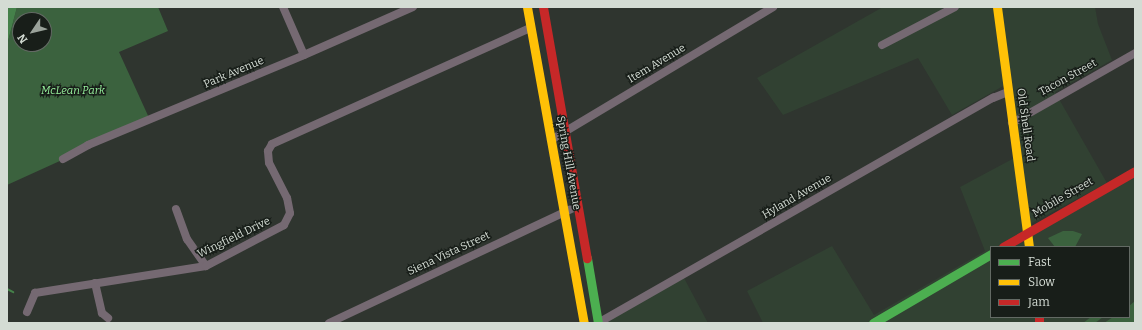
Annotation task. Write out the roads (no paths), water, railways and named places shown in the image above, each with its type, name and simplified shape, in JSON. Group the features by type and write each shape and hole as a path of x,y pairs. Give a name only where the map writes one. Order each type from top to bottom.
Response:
{"main road":[{"name":"Spring Hill Avenue","path":"527,7 584,323"},
{"name":"Spring Hill Avenue","path":"543,7 598,323"},
{"name":"Old Shell Road","path":"997,7 1030,246"},
{"name":"Mobile Street","path":"1006,246 1135,171"},
{"path":"872,323 990,255"}],"street":[{"path":"282,7 304,55"},
{"name":"Park Avenue","path":"63,159 88,145 304,55 413,7"},
{"name":"Item Avenue","path":"551,140 773,7"},
{"path":"882,45 955,7"},
{"name":"Wingfield Drive","path":"27,312 35,293 206,266 284,225 290,213 287,198 269,163 268,151 272,144 530,28"},
{"name":"Tacon Street","path":"1012,123 1135,53"},
{"name":"Hyland Avenue","path":"598,323 986,101 1008,92"},
{"name":"Siena Vista Street","path":"329,323 578,206"},
{"path":"176,209 187,239 206,266"},
{"path":"95,283 102,313 108,318"}],"waterway":[{"path":"7,289 13,292"}],"park label":[{"name":"McLean Park","path":"73,91"}]}
